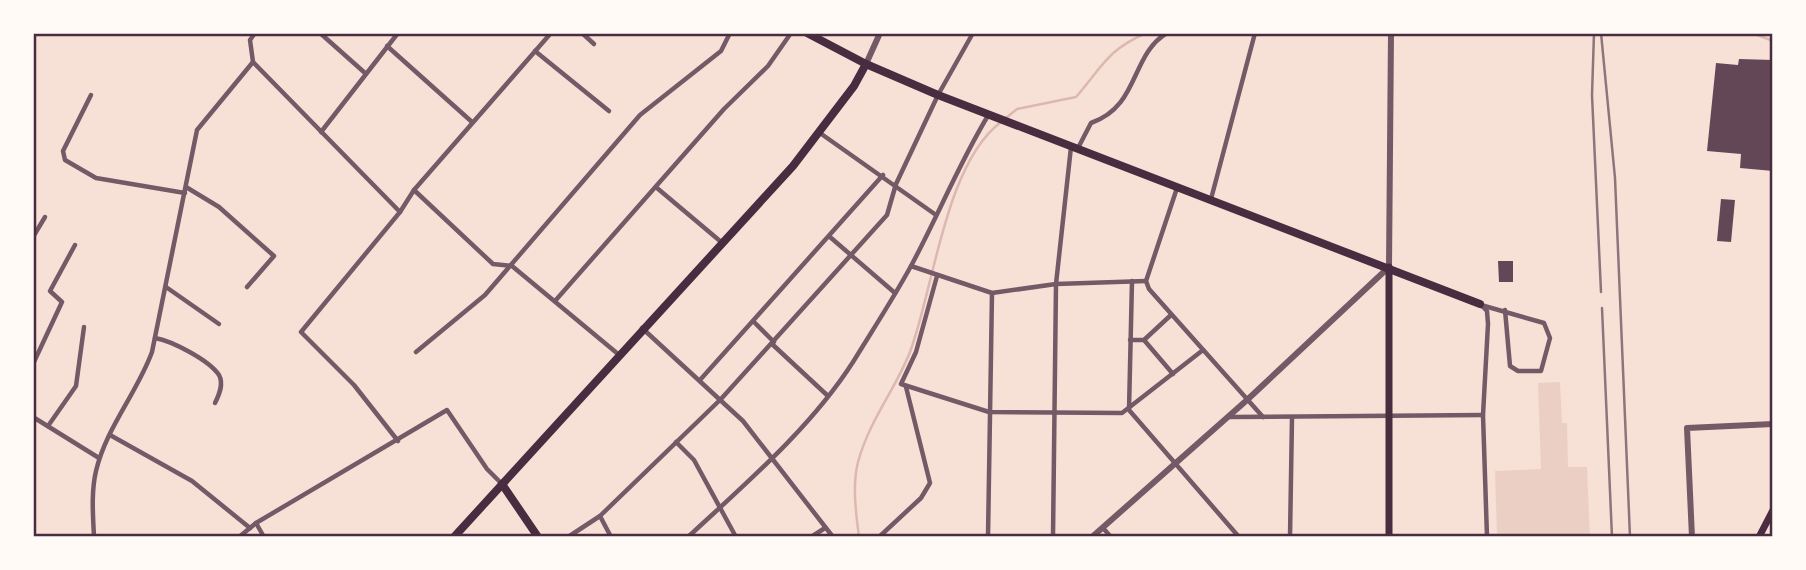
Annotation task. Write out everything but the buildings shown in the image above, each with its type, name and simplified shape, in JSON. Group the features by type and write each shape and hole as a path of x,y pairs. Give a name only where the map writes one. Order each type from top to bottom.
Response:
{"main road":[{"path":"807,33 866,64 938,95 1480,304"},
{"path":"454,537 720,241 793,166 854,86 866,64"},
{"path":"1389,267 1389,537"},
{"path":"502,484 538,537"},
{"path":"1759,537 1773,510"}],"street":[{"path":"255,33 250,40 253,62 400,212"},
{"path":"320,33 365,73"},
{"path":"321,132 398,33"},
{"path":"582,33 594,44"},
{"path":"416,352 485,295 640,115 721,51 730,33"},
{"path":"555,302 724,109 768,66 791,33"},
{"path":"866,64 880,33"},
{"path":"568,537 600,516 721,399 887,215 896,184 938,95 973,33"},
{"path":"1053,537 1056,284 1074,147 1091,123 1103,119 1119,106 1132,87 1152,43 1167,33"},
{"path":"1211,199 1255,33"},
{"path":"1092,537 1247,400 1389,267 1391,33"},
{"path":"398,440 354,385 301,332 400,212 414,190 548,34"},
{"path":"387,46 472,122"},
{"path":"535,51 608,111"},
{"path":"94,537 94,483 99,458 143,377 155,338 197,130 253,62"},
{"path":"91,95 63,151 65,160 96,178 186,190 219,207 274,256 247,286"},
{"path":"689,536 771,458 828,396 911,266 963,156 993,115"},
{"path":"819,132 896,184 936,215"},
{"path":"700,380 883,175"},
{"path":"1146,281 1177,187"},
{"path":"657,188 720,241"},
{"path":"414,190 493,264 512,266 618,354"},
{"path":"33,237 45,218"},
{"path":"830,237 895,293"},
{"path":"33,364 62,302 50,291 75,245"},
{"path":"911,266 992,293 1056,284 1146,281"},
{"path":"936,276 916,352 901,384 989,412 1122,413 1203,350"},
{"path":"1132,281 1129,410 1239,537"},
{"path":"1146,281 1172,315 1264,417"},
{"path":"166,287 219,324"},
{"path":"988,537 992,293"},
{"path":"1480,304 1505,310 1544,323 1548,329 1548,352 1541,371 1518,371 1510,366 1505,310"},
{"path":"1480,304 1486,312 1488,324 1483,415 1487,537"},
{"path":"1130,340 1144,340 1172,315"},
{"path":"753,321 828,396"},
{"path":"48,426 76,386 84,327"},
{"path":"641,328 743,421 833,537"},
{"path":"155,338 168,341 194,355 218,374 221,382 215,403"},
{"path":"1144,340 1173,374"},
{"path":"879,537 921,498 930,483 906,386"},
{"path":"239,537 256,523 447,410 488,469 502,484"},
{"path":"1227,417 1483,415"},
{"path":"33,417 99,458"},
{"path":"1290,537 1292,418"},
{"path":"1692,537 1686,428 1773,424"},
{"path":"110,435 192,481 250,528"},
{"path":"676,442 694,460 736,537"},
{"path":"600,516 611,537"},
{"path":"256,523 264,537"},
{"path":"811,537 825,528"},
{"path":"1102,528 1111,537"}],"shaded area":[{"path":"1560,382 1562,423 1567,423 1568,467 1587,467 1590,537 1497,537 1495,471 1541,469 1538,383"}],"waterway":[{"path":"1006,118 1017,109 1076,97 1113,53 1146,33"},
{"path":"1752,33 1773,41"},
{"path":"859,537 855,480 863,447 910,352 954,196 982,141 1001,122"}],"railway":[{"path":"1594,33 1592,95 1601,292"},
{"path":"1601,33 1615,178 1630,537"},
{"path":"1602,308 1612,537"}]}
